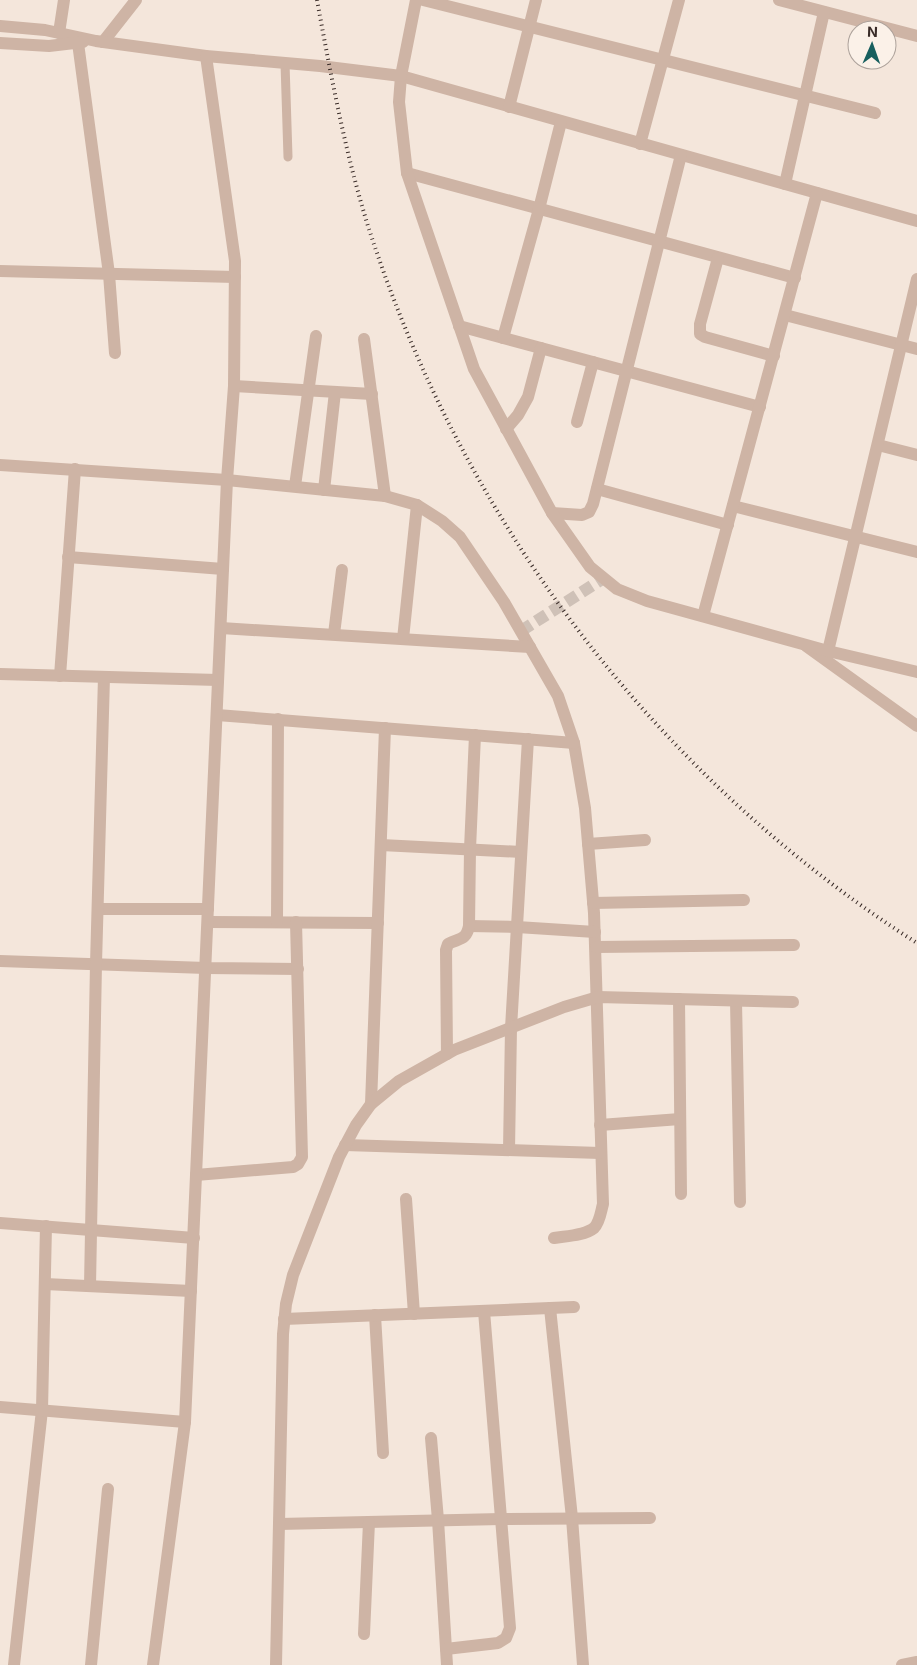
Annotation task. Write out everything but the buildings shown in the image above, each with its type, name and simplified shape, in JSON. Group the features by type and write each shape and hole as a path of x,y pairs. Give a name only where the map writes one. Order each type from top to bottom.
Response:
{"street":[{"path":"59,33 64,0"},
{"path":"0,42 48,46 99,41 136,0"},
{"path":"416,0 401,76 399,102 407,173 474,369 552,513 590,567 617,589 647,601 828,651 917,672"},
{"path":"423,0 875,113"},
{"path":"509,107 536,0"},
{"path":"640,144 679,0"},
{"path":"779,0 917,36"},
{"path":"784,184 824,12"},
{"path":"0,26 59,33 99,41 206,56 401,76 917,221"},
{"path":"78,43 109,274 115,353"},
{"path":"153,1665 185,1422 227,480 234,386 235,261 206,56"},
{"path":"503,338 561,122"},
{"path":"552,513 582,515 589,512 593,504 680,155"},
{"path":"407,173 795,278"},
{"path":"703,616 817,193"},
{"path":"718,258 700,324 700,334 774,356"},
{"path":"0,271 235,277"},
{"path":"828,651 917,279"},
{"path":"785,315 917,350"},
{"path":"459,326 760,406"},
{"path":"295,486 316,336"},
{"path":"364,339 385,496"},
{"path":"506,429 518,415 528,397 541,348"},
{"path":"577,422 593,362"},
{"path":"234,386 372,394"},
{"path":"324,490 335,392"},
{"path":"878,445 917,455"},
{"path":"0,465 227,480 385,496 418,505 460,537 504,602 558,696 574,743 585,808 596,947 600,1153 603,1204 594,1228 579,1234 554,1238"},
{"path":"60,676 75,469"},
{"path":"597,489 728,525"},
{"path":"403,639 418,505"},
{"path":"733,506 917,552"},
{"path":"68,557 223,569"},
{"path":"334,634 342,570"},
{"path":"221,628 530,647"},
{"path":"804,644 917,726"},
{"path":"0,674 218,680"},
{"path":"90,1286 104,677"},
{"path":"217,715 574,743"},
{"path":"277,922 278,719"},
{"path":"371,1104 385,728"},
{"path":"447,1054 446,950 448,944 463,938 467,934 469,926 475,735"},
{"path":"509,1150 511,1028 528,739"},
{"path":"588,844 645,840"},
{"path":"381,845 521,852"},
{"path":"593,904 744,900"},
{"path":"98,908 208,915 277,922 378,923"},
{"path":"196,1175 293,1167 298,1164 302,1157 296,922"},
{"path":"469,926 595,932"},
{"path":"596,947 794,945"},
{"path":"0,960 206,968 298,969"},
{"path":"276,1665 284,1319 286,1304 293,1275 339,1157 356,1125 371,1104 399,1081 454,1050 564,1007 598,997 793,1002"},
{"path":"679,1000 681,1194"},
{"path":"736,1001 740,1202"},
{"path":"600,1125 680,1119"},
{"path":"346,1144 600,1153"},
{"path":"406,1199 414,1314"},
{"path":"0,1223 194,1238"},
{"path":"14,1665 42,1410 46,1226"},
{"path":"44,1284 191,1291"},
{"path":"284,1319 574,1307"},
{"path":"550,1308 572,1518 583,1665"},
{"path":"446,1649 498,1643 506,1638 510,1628 484,1311"},
{"path":"375,1315 384,1453"},
{"path":"0,1407 185,1422"},
{"path":"431,1438 447,1665"},
{"path":"92,1665 108,1489"},
{"path":"279,1524 501,1518 650,1518"},
{"path":"364,1634 369,1522"},
{"path":"902,1665 917,1662"}],"lane":[{"path":"285,63 288,156"}],"tunnel":[{"path":"521,631 604,578"}],"railway":[{"path":"317,0 345,142 368,226 408,334 457,439 514,538 580,633 653,721 734,802 822,877 917,943"}]}
